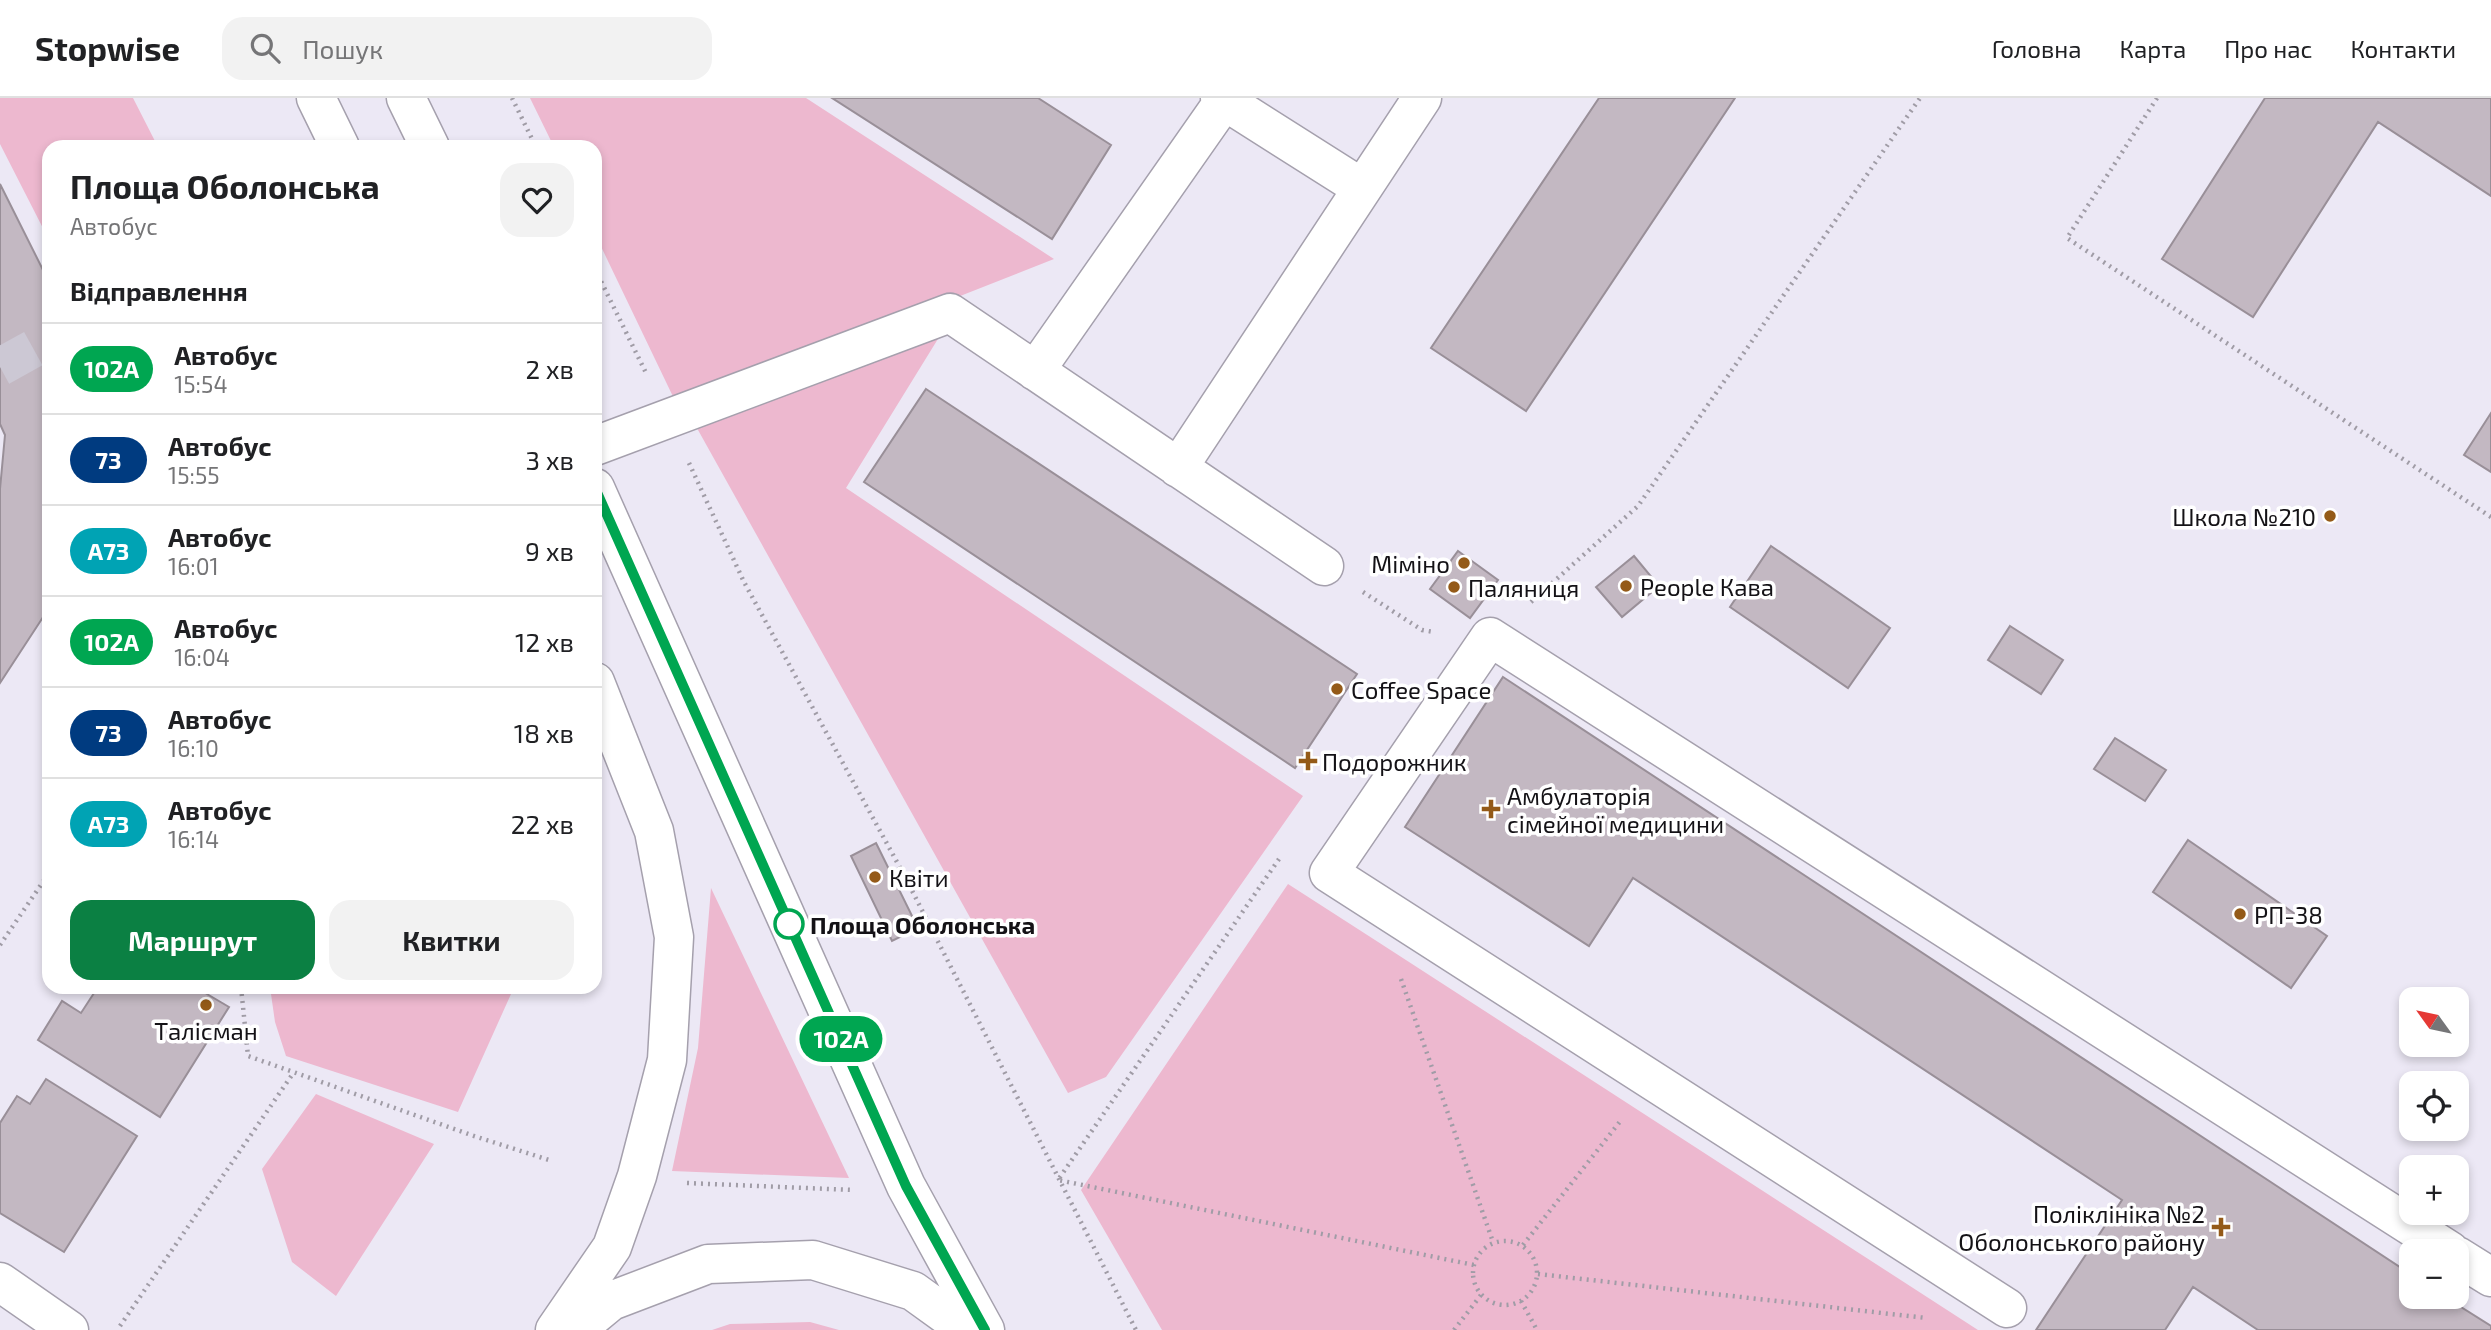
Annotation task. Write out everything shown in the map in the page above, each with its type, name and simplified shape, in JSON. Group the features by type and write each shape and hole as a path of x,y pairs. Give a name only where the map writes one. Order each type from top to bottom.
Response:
{"main road":[{"path":"316,98 337,140"},
{"path":"405,98 426,140"},
{"path":"1178,468 1422,98"},
{"path":"1035,371 1222,99 1362,188"},
{"path":"602,443 950,313 1324,566"},
{"path":"602,504 906,1186 985,1330"},
{"path":"2007,1308 1329,873 1490,637 2431,1239"},
{"path":"555,1330 612,1247 637,1176 667,1060 674,937 654,831 602,700"},
{"path":"576,1330 611,1301 708,1264 813,1260 913,1291 967,1330"},
{"path":"2469,1263 2491,1277"},
{"path":"0,1282 69,1330"}],"path":[{"path":"512,98 533,140"},
{"path":"1324,566 1422,630 1490,637 1638,506 1920,98"},
{"path":"2157,98 2067,238 2491,517"},
{"path":"744,582 903,873 1136,1330"},
{"path":"1058,1180 1282,855"},
{"path":"0,945 42,883"},
{"path":"1398,971 1493,1242"},
{"path":"242,994 248,1056 549,1160"},
{"path":"118,1330 295,1072"},
{"path":"1523,1245 1626,1114"},
{"path":"1058,1180 1474,1265"},
{"path":"682,1183 855,1190"},
{"path":"1503,1240 1523,1245 1531,1253 1538,1274 1536,1284 1521,1301 1512,1305 1490,1302 1475,1286 1474,1265 1484,1248 1493,1242 1503,1240"},
{"path":"1538,1274 1932,1319"},
{"path":"1454,1330 1481,1295"},
{"path":"1521,1301 1537,1330"}],"shaded area":[{"path":"0,98 133,98 154,140 42,140 42,226 0,144"},
{"path":"530,98 806,98 1054,259 678,407 602,249 602,140 551,140"},
{"path":"941,334 846,488 1303,796 1106,1077 1068,1093 693,421"},
{"path":"1288,884 1978,1330 1162,1330 1081,1190"},
{"path":"711,888 849,1178 672,1171 698,1048"},
{"path":"271,994 511,994 458,1112 286,1056 275,1022"},
{"path":"316,1094 434,1144 336,1296 292,1262 262,1169"},
{"path":"810,1322 839,1330 712,1330 730,1324"}],"building":[{"path":"832,98 1038,98 1111,145 1052,239"},
{"path":"1599,98 1735,98 1526,411 1431,348"},
{"path":"2265,98 2491,98 2491,196 2378,122 2253,317 2162,259"},
{"path":"0,184 42,268 42,619 0,683 0,489 5,435 0,424"},
{"path":"926,389 1357,674 1295,768 864,482"},
{"path":"2491,413 2491,472 2464,455"},
{"path":"1771,546 1890,628 1848,688 1730,607"},
{"path":"1458,551 1498,580 1470,618 1430,589"},
{"path":"1634,556 1659,586 1622,617 1596,587"},
{"path":"2010,626 2063,660 2041,694 1988,660"},
{"path":"1503,677 2399,1266 2399,1309 2464,1309 2491,1326 2491,1330 2258,1330 2193,1287 2165,1330 2036,1330 2122,1200 1633,878 1589,946 1405,827"},
{"path":"2115,738 2166,770 2145,801 2094,769"},
{"name":"РП-38","path":"2188,840 2327,936 2291,988 2153,892"},
{"path":"876,843 918,928 892,941 851,856"},
{"path":"93,994 207,994 229,1007 160,1117 38,1040 62,1001 81,1013"},
{"path":"46,1079 137,1136 64,1252 0,1213 0,1123 17,1096 30,1104"}],"tunnel":[{"path":"0,367 42,344"}],"bus line":[{"name":"102А","path":"602,504 906,1186 985,1330"}],"place":[{"name":"Школа №210","path":"2330,516"},
{"name":"Міміно","path":"1464,563"},
{"name":"People Кава","path":"1626,586"},
{"name":"Паляниця","path":"1454,587"},
{"name":"Coffee Space","path":"1337,689"},
{"name":"Подорожник","path":"1308,761"},
{"name":"Амбулаторія сімейної медицини","path":"1491,809"},
{"name":"Квіти","path":"875,877"},
{"name":"РП-38","path":"2240,914"},
{"name":"Площа Оболонська","path":"789,924"},
{"name":"Талісман","path":"206,1005"},
{"name":"Поліклініка №2 Оболонського району","path":"2221,1227"}]}
